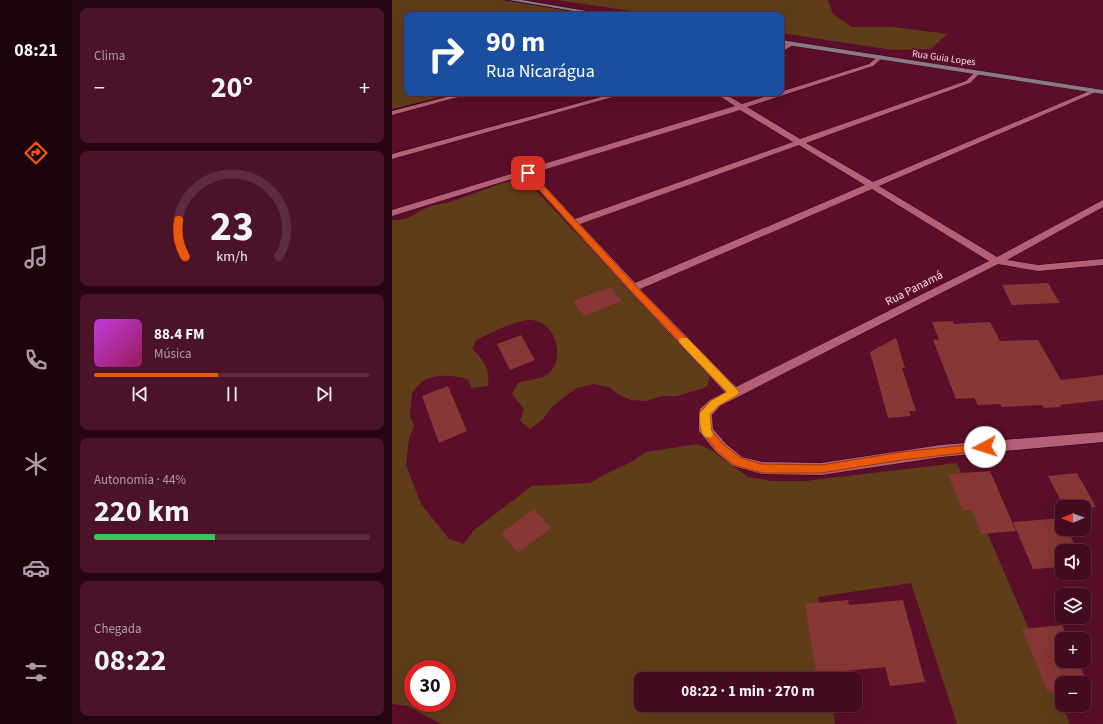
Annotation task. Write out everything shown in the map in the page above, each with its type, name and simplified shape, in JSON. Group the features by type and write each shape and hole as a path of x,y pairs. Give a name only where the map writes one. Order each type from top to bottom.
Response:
{"street":[{"path":"512,0 588,12"},
{"name":"Rua Guia Lopes","path":"784,43 1099,92"},
{"path":"784,48 792,44"},
{"path":"784,93 871,65 880,57"},
{"path":"573,223 968,82 978,72"},
{"path":"633,288 872,186 1099,92"},
{"path":"392,113 458,96"},
{"path":"392,157 613,96"},
{"path":"723,96 997,261 1038,268 1102,264"},
{"path":"392,213 528,173 775,96"},
{"path":"528,173 633,288 734,392"},
{"name":"Rua Panamá","path":"1103,203 997,261 734,392 715,403 705,413 706,431 721,448 738,462 762,468 821,469 941,450 1103,437"}],"shaded area":[{"path":"392,0 500,0 577,12 404,12 404,96 444,96 392,109"},
{"path":"556,0 828,0 833,14 852,27 893,27 947,34 931,49 893,50 784,33 784,12 638,12"},
{"path":"521,179 528,182 710,375 707,387 677,396 662,396 646,401 631,400 618,394 609,387 593,384 577,388 552,407 543,419 530,429 520,421 524,409 512,394 518,383 545,376 553,368 557,351 556,342 552,333 546,326 539,322 530,320 510,325 476,340 472,349 485,365 488,375 488,386 471,388 468,379 440,376 428,378 423,381 412,393 410,416 414,426 409,439 406,465 421,504 449,539 464,544 474,530 532,486 590,483 633,461 646,452 697,444 711,450 748,477 772,481 805,481 957,463 1055,689 1055,712 1065,712 1070,724 957,724 911,583 818,597 828,672 634,672 634,712 833,712 835,724 441,724 419,712 456,712 456,660 404,660 404,706 392,704 392,220 409,218 426,208 453,201"}],"building":[{"path":"1048,283 1060,303 1012,305 1002,285"},
{"path":"611,287 622,301 584,316 573,301"},
{"path":"953,321 954,324 990,322 1000,341 1038,340 1061,380 1103,375 1103,400 1060,405 1061,407 1044,408 1042,405 1002,407 1000,404 978,405 974,398 956,399 933,340 939,340 932,322"},
{"path":"521,335 535,360 510,370 497,344"},
{"path":"896,338 905,368 902,368 916,411 909,411 911,416 888,418 870,352"},
{"path":"448,386 467,431 439,443 422,396"},
{"path":"990,471 1016,531 981,534 972,510 962,510 948,474"},
{"path":"1077,473 1096,507 1091,507 1091,500 1060,500 1048,476"},
{"path":"534,509 551,528 518,553 501,533"},
{"path":"1055,519 1055,536 1070,536 1074,544 1055,544 1055,567 1033,569 1013,522"},
{"path":"848,600 849,605 903,600 925,682 890,686 885,667 835,672 816,672 805,604"},
{"path":"1062,625 1065,632 1055,632 1055,668 1081,668 1084,676 1055,676 1055,691 1048,692 1022,629"}],"slow traffic":[{"path":"683,341 734,392 715,403 705,413 706,431 708,434"}],"route":[{"path":"528,173 633,288 734,392 715,403 705,413 706,431 721,448 738,462 762,468 821,469 876,459 941,450 985,447"}]}
